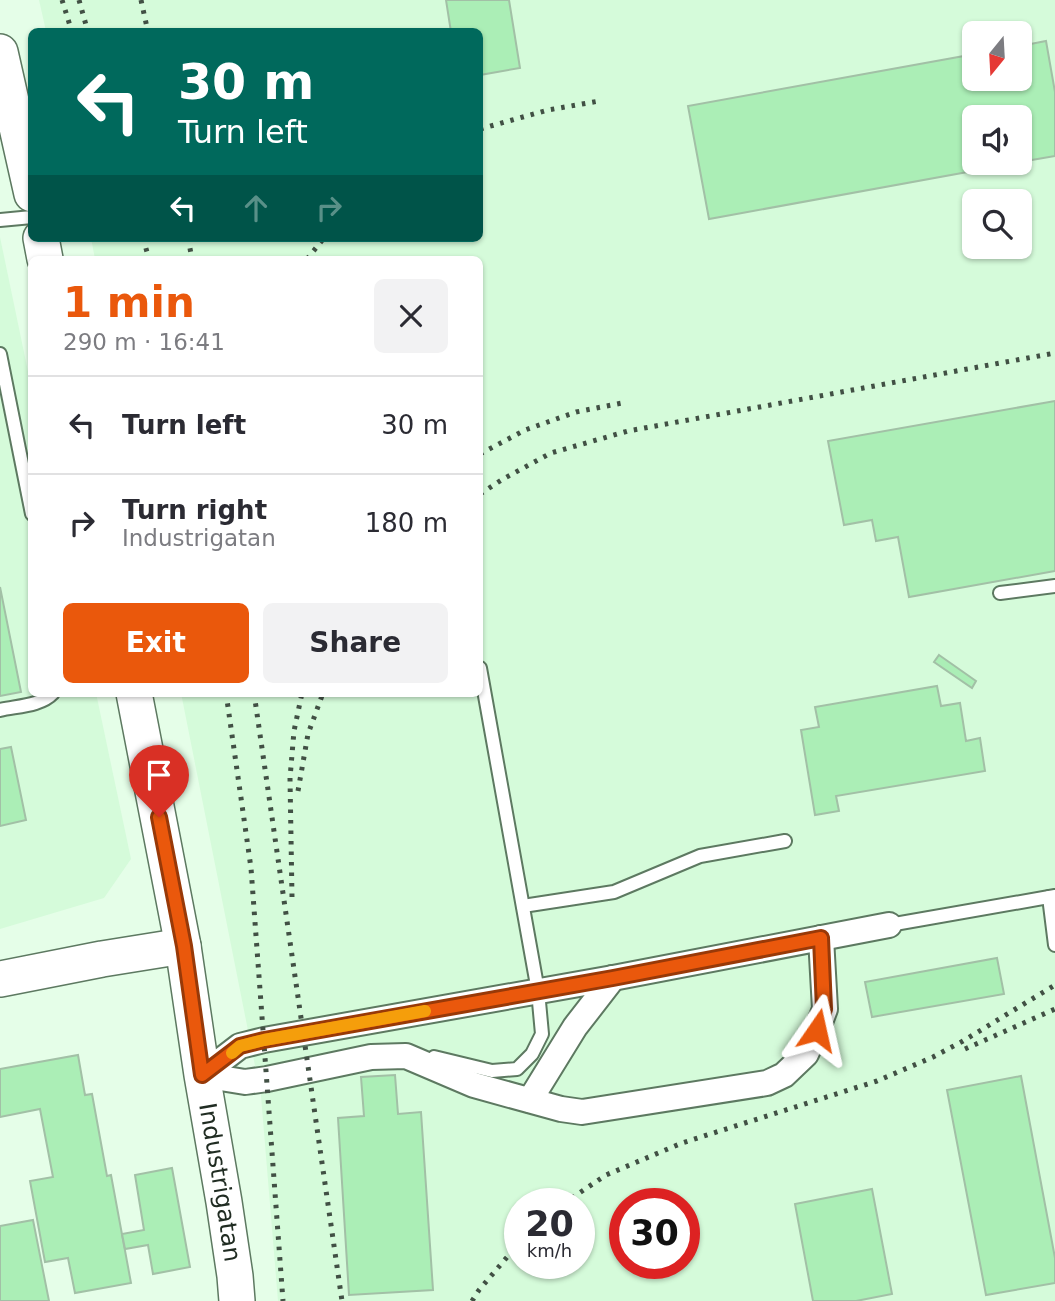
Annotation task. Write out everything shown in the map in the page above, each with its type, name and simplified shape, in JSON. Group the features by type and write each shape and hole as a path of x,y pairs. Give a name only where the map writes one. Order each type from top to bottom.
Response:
{"street":[{"path":"0,52 28,176"},
{"name":"Industrigatan","path":"135,697 184,946 202,1075 225,1202 237,1301"},
{"path":"202,1075 240,1046 264,1040 613,978 889,925"},
{"path":"202,1075 245,1082 372,1057 406,1056 474,1085 561,1109 582,1112 767,1083 784,1075 806,1054 817,1030 824,1009 821,938"},
{"path":"0,979 184,946"},
{"path":"530,1100 575,1027 613,978"}],"lane":[{"path":"0,220 28,217"},
{"path":"0,354 28,478"},
{"path":"1000,593 1055,586"},
{"path":"406,1056 428,1056 492,1071 517,1069 532,1054 542,1034 538,990 483,685"},
{"path":"0,710 39,702 50,697"},
{"path":"523,906 614,892 700,856 785,841"},
{"path":"889,925 1052,897 1055,945"}],"shaded area":[{"path":"39,0 1055,0 1055,1301 278,1301 261,1096 182,697 483,697 483,256 94,256 92,242 483,242 483,28 45,28"},
{"path":"0,237 28,372 28,697 97,697 131,859 104,898 0,929"}],"building":[{"path":"446,0 509,0 520,68 483,74 483,28 450,28"},
{"path":"1046,41 1055,92 1055,156 1032,160 1032,105 962,105 962,173 709,219 688,106 962,56 962,91 1032,91 1032,44"},
{"path":"1055,401 1055,571 909,597 898,537 876,541 872,520 844,525 828,441"},
{"path":"0,587 21,692 0,696"},
{"path":"939,655 976,681 972,688 934,662"},
{"path":"937,686 941,706 960,703 966,741 980,738 985,771 836,796 839,811 815,815 801,730 819,727 815,707"},
{"path":"11,747 26,820 0,826 0,749"},
{"path":"997,958 1004,994 872,1017 865,982"},
{"path":"78,1055 85,1095 92,1094 107,1176 111,1175 131,1283 75,1293 68,1258 45,1262 30,1181 53,1177 40,1109 0,1117 0,1069"},
{"path":"395,1075 398,1114 421,1112 433,1290 349,1295 338,1118 364,1116 361,1077"},
{"path":"1021,1076 1055,1258 1055,1283 986,1295 947,1090"},
{"path":"172,1168 190,1267 153,1274 148,1245 125,1249 122,1234 144,1230 135,1175"},
{"path":"872,1189 892,1294 856,1301 813,1301 795,1204"},
{"path":"33,1220 49,1301 0,1301 0,1226"}],"railway":[{"path":"62,0 71,28"},
{"path":"79,0 87,28"},
{"path":"141,0 147,28"},
{"path":"483,128 548,110 599,101"},
{"path":"144,242 148,256"},
{"path":"189,242 191,256"},
{"path":"309,256 321,242"},
{"path":"483,492 551,453 628,431 1055,353"},
{"path":"483,452 525,430 576,412 627,402"},
{"path":"227,697 251,868 283,1301"},
{"path":"255,697 342,1301"},
{"path":"292,897 290,778 294,731 301,697"},
{"path":"298,791 308,734 322,697"},
{"path":"587,1188 606,1175 682,1143 877,1081 933,1057 1055,985"},
{"path":"965,1049 1055,1009"},
{"path":"472,1301 504,1261"}],"slow traffic":[{"path":"232,1053 240,1046 264,1040 425,1011"}],"route":[{"path":"159,817 184,946 202,1075 240,1046 264,1040 821,938 824,1009 817,1030"}]}
